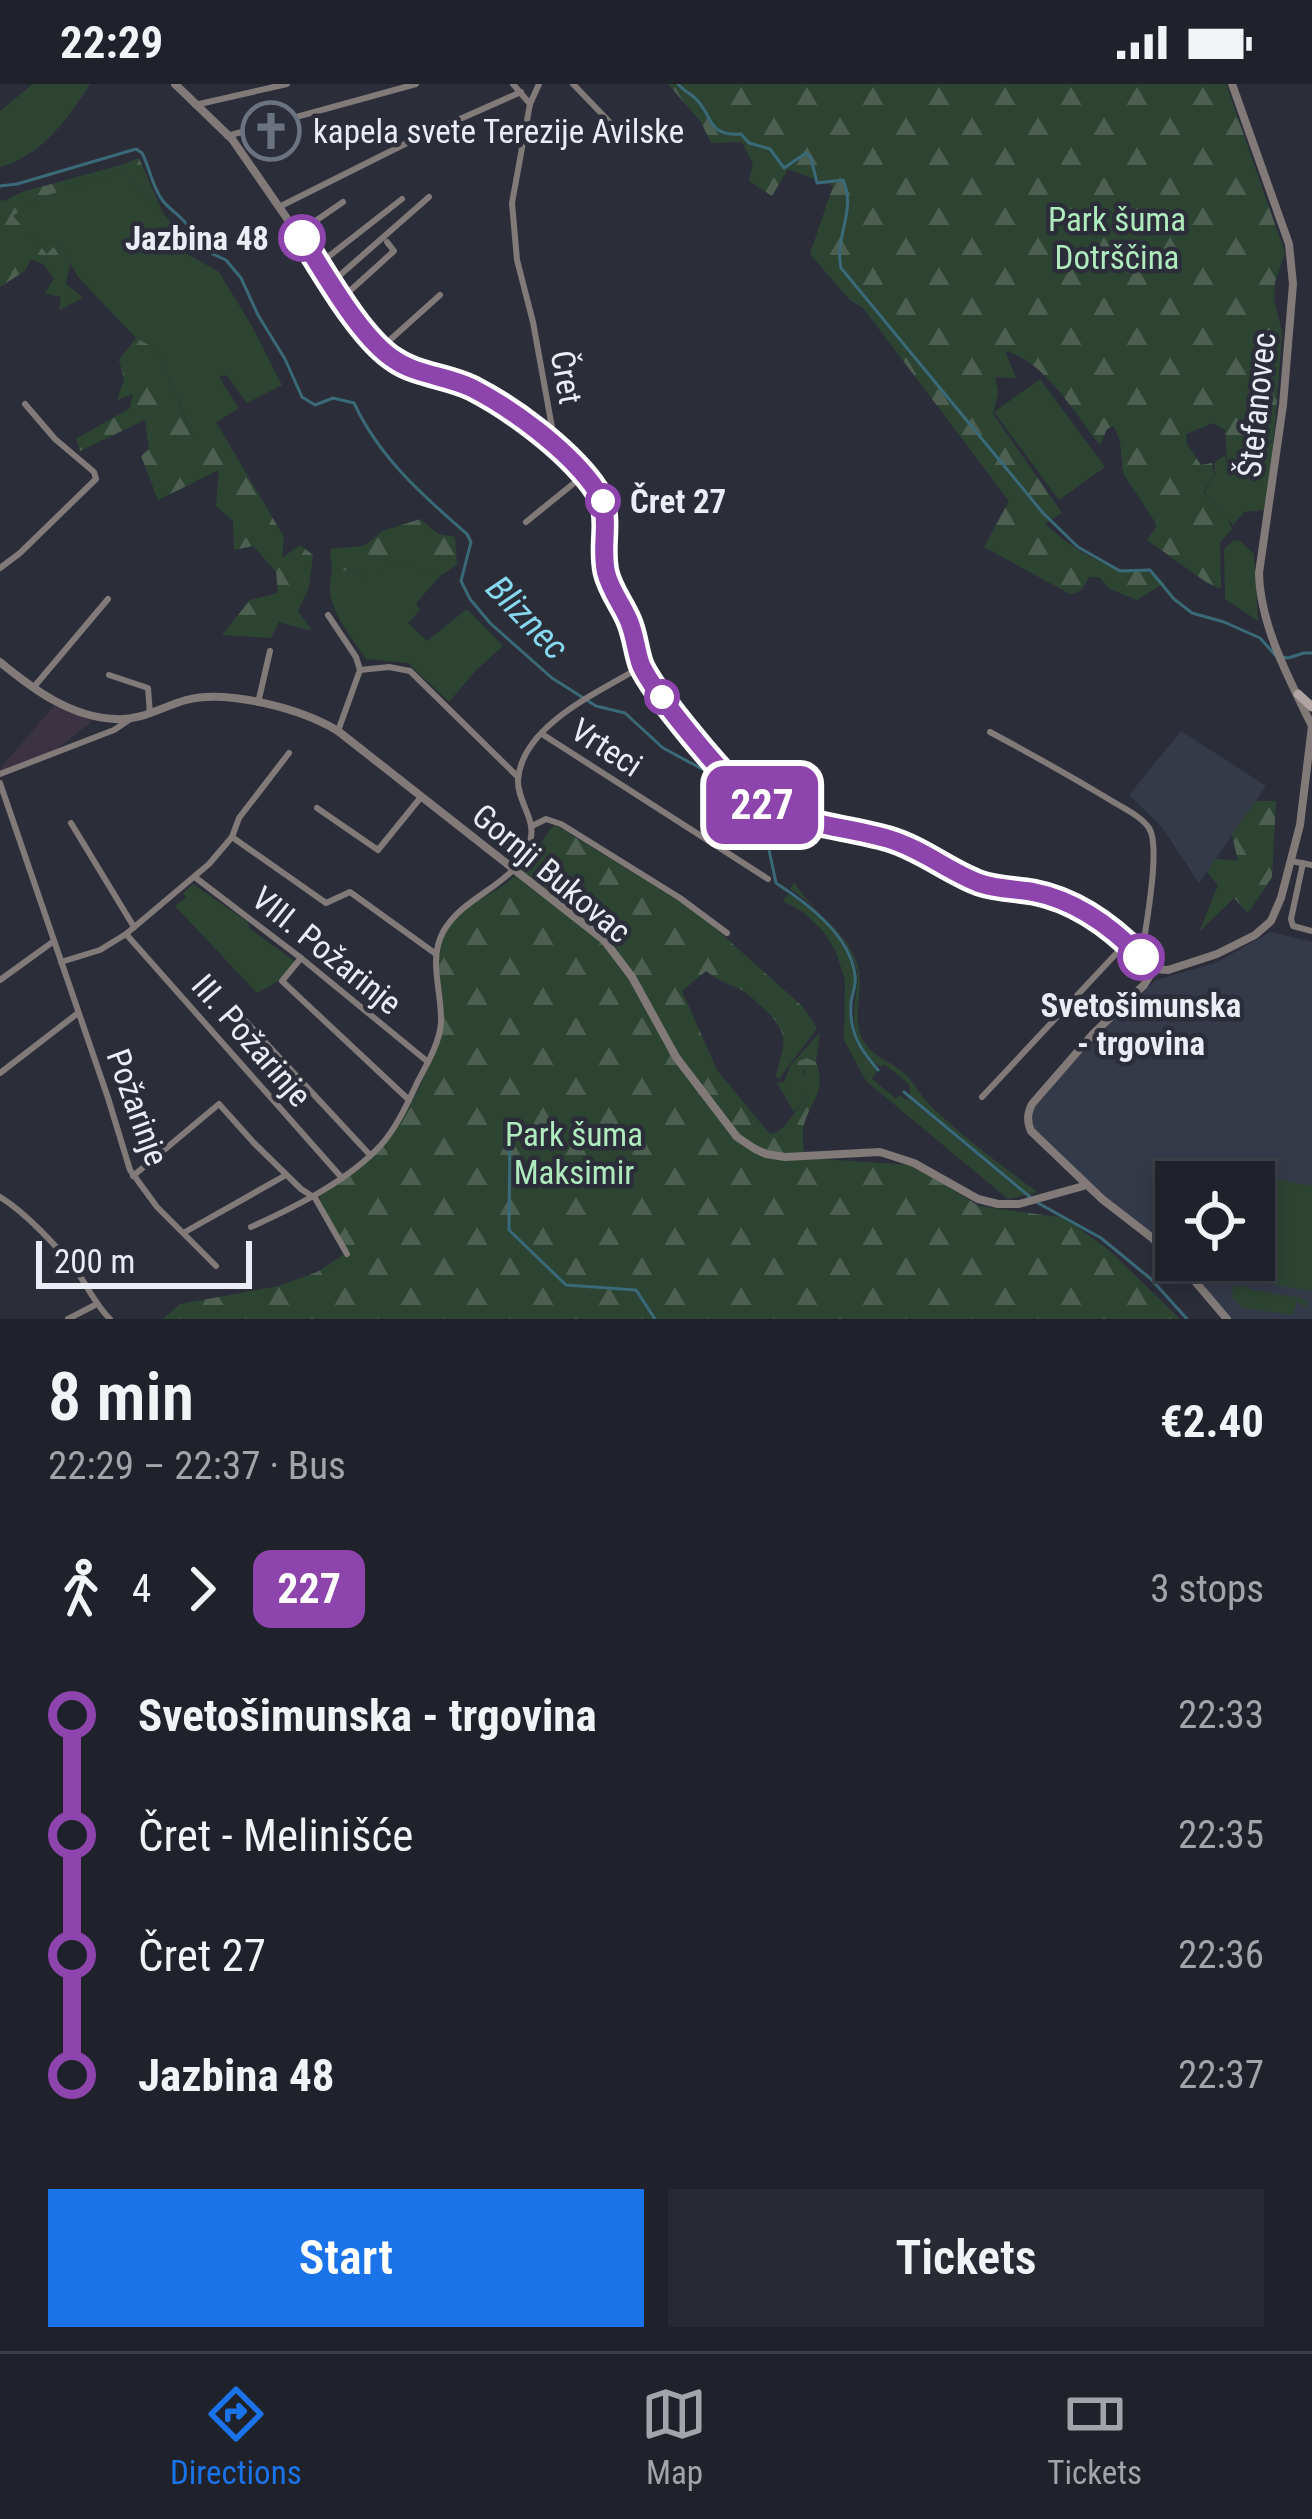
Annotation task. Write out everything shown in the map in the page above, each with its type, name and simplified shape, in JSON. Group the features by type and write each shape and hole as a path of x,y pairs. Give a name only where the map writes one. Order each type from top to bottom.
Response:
{"main road":[{"path":"1298,694 1312,707"}],"street":[{"path":"175,84 227,136 390,358 472,388 556,447"},
{"path":"195,105 287,84"},
{"path":"227,136 416,84"},
{"path":"513,84 530,104"},
{"name":"Čret","path":"539,84 530,104 512,203 513,232 556,447 584,475 605,507 605,570 631,625 642,666 662,697 733,785 758,804 920,850 984,885 1053,898 1110,927 1154,970"},
{"path":"573,84 626,139"},
{"name":"Štefanovec","path":"1234,85 1289,244 1293,270 1283,405 1259,573 1264,610 1312,726"},
{"path":"281,206 520,92"},
{"path":"331,283 430,197"},
{"path":"319,264 402,199"},
{"path":"298,233 343,202"},
{"path":"342,298 394,251 387,242"},
{"path":"381,347 440,295"},
{"path":"0,568 96,479 25,404"},
{"path":"526,522 584,475"},
{"path":"33,688 108,599"},
{"path":"328,614 360,670 338,731"},
{"path":"258,703 270,651"},
{"name":"Gornji Bukovac","path":"0,662 53,700 106,718 132,719 194,698 258,703 314,718 338,731 604,940 632,977 676,1057 736,1137 766,1154 880,1153 914,1163 978,1199 998,1204 1027,1202 1087,1185"},
{"path":"250,1227 342,1178 386,1139 428,1062 441,1020 436,985 440,939 469,901 508,877 530,842 532,826 520,800 518,777 527,753 574,704 642,666"},
{"path":"360,670 410,670 518,777"},
{"path":"109,675 148,688 150,714"},
{"path":"0,779 132,719"},
{"path":"1227,1319 1151,1237 1031,1131 1029,1110 1154,970 1194,963 1264,928 1276,910 1291,861 1303,809 1312,726"},
{"path":"990,732 1135,815 1149,828 1153,866 1143,947 1138,954"},
{"name":"Vrteci","path":"542,734 768,879"},
{"path":"61,962 100,950 126,934 195,877 232,837 239,818 289,753"},
{"name":"Požarinje","path":"0,779 133,1176 216,1266"},
{"path":"317,808 378,850 421,797"},
{"path":"532,826 546,819 561,824 727,933"},
{"path":"71,823 134,927"},
{"path":"232,837 323,901 350,892 436,955"},
{"path":"1291,861 1308,864 1293,926 1312,931"},
{"name":"VIII. Požarinje","path":"195,877 428,1062"},
{"name":"III. Požarinje","path":"126,934 342,1178"},
{"path":"0,980 54,941"},
{"path":"982,1097 1126,942"},
{"path":"301,958 283,981 409,1100"},
{"path":"0,1073 78,1012"},
{"path":"237,1012 370,1155"},
{"path":"133,1176 219,1104 254,1144 312,1196 347,1254"},
{"path":"184,1232 286,1175"},
{"path":"0,1197 17,1208 77,1272 95,1305 110,1319"},
{"path":"68,1319 95,1305"}],"shaded area":[{"path":"55,705 95,719 56,750 0,771 2,766"},
{"path":"1181,731 1266,786 1199,883 1161,826 1129,795"},
{"path":"1271,932 1312,942 1312,1319 1229,1319 1196,1281 1275,1281 1275,1161 1155,1161 1155,1239 1082,1176 1033,1129 1030,1120 1033,1106 1080,1052 1156,980 1215,963"}],"green space":[{"path":"33,84 90,84 41,145 0,167 0,111"},
{"name":"Park šuma Dotrščina","path":"668,84 1226,84 1285,253 1275,282 1282,332 1274,439 1234,468 1227,460 1225,430 1213,423 1186,434 1201,465 1212,463 1214,475 1203,492 1232,529 1220,542 1221,589 1147,540 1155,522 1123,473 1114,426 1107,429 1100,445 1046,377 1005,351 1016,378 995,377 998,392 993,414 1062,513 1045,524 1092,558 1152,574 1164,583 1137,600 1110,589 1099,577 1089,577 1082,589 1070,594 984,547 1009,501 864,309 849,299 810,254 833,186 788,169 772,196 749,181 753,164 742,142 711,143 701,122"},
{"path":"139,158 163,213 124,172 35,199 13,216 47,254 58,242 70,263 66,284 83,298 59,310 61,297 45,293 54,279 43,264 31,259 25,271 0,287 0,200"},
{"path":"124,172 171,222 180,250 219,272 282,385 247,403 226,375 219,377 239,408 193,437 157,349 136,338 78,277 59,243 48,255 12,216 35,199"},
{"path":"136,338 157,349 192,436 216,422 284,537 282,558 300,545 313,555 309,587 298,611 312,631 279,622 271,638 222,635 250,600 278,593 276,572 253,546 234,550 233,521 216,506 219,470 158,500 141,456 149,449 145,420 80,451 76,439 130,408 133,394 117,400 124,379 119,360"},
{"path":"1040,379 1105,467 1059,500 994,412"},
{"path":"1277,439 1264,510 1244,512 1233,525 1204,492 1215,474 1214,463 1225,455 1234,469"},
{"path":"420,519 438,534 455,537 457,565 441,575 391,561 365,583 359,569 332,572 330,549 364,546 383,531"},
{"path":"1234,540 1254,554 1258,621 1225,599 1224,549"},
{"path":"391,561 441,575 416,603 420,610 408,623 427,641 467,609 503,646 449,702 408,663 366,659 334,607 332,572 359,569 365,582"},
{"path":"1255,801 1276,801 1272,877 1248,913 1234,898 1199,932 1218,885 1207,872 1215,859 1238,861 1232,835"},
{"name":"Park šuma Maksimir","path":"555,825 696,911 803,1007 817,1028 779,1079 782,1031 751,997 706,971 682,991 717,1070 768,1132 784,1127 808,1095 805,1071 797,1062 807,1058 816,1062 820,1085 803,1127 805,1158 912,1165 979,1206 1065,1218 1110,1251 1180,1319 163,1319 180,1304 279,1286 317,1272 348,1252 319,1192 370,1156 397,1125 418,1090 442,1032 439,963 449,927 466,908 507,883"},
{"path":"794,882 801,893 821,914 790,889"},
{"path":"193,884 295,962 280,980 257,993 175,906"},
{"path":"788,894 829,927 851,961 850,1022 859,1047 877,1071 872,1079 896,1099 900,1095 908,1098 1025,1195 1008,1199 866,1081 844,1040 845,980 836,952 823,931 783,901"},
{"path":"822,915 843,938 856,961 860,981 858,1022 864,1042 902,1071 955,1128 1037,1192 1029,1195 910,1096 909,1084 866,1054 854,1019 857,971 840,935"},
{"path":"820,1032 816,1062 807,1058 801,1068 808,1095 794,1112 777,1083 784,1082 791,1065"},
{"path":"1275,1179 1312,1186 1312,1291 1250,1281 1275,1281"},
{"path":"1233,1286 1302,1298 1307,1307 1297,1299 1293,1315 1244,1308 1232,1298"}],"waterway":[{"path":"678,84 722,132 741,134 749,143 770,149 784,168 806,153 817,183 843,180 848,202 841,268 1043,513 1078,547 1120,571 1150,570 1192,613 1260,638 1276,656 1312,653"},
{"name":"Bliznec","path":"0,186 136,149 142,153 159,196 184,222 191,240 226,260 241,278 302,397 315,405 333,398 354,403 389,458 467,534 471,542 461,581 490,623 552,678 596,706 625,713 663,748 704,770 729,824 745,838 768,845 776,883 813,910 845,947 855,979 854,1032 878,1070"},
{"name":"Bliznec","path":"904,1092 1030,1197"},
{"path":"510,1128 509,1230 566,1285 636,1290 655,1319"},
{"name":"Bliznec","path":"1038,1203 1101,1238 1151,1279 1187,1319"}],"bus line":[{"name":"227","path":"302,238 353,314 390,358 472,388 504,408 556,447 594,487 605,507 605,570 631,625 642,666 733,785 758,804 779,812 920,850 984,885 1053,898 1110,927 1141,957"}],"place":[{"name":"kapela svete Terezije Avilske","path":"271,131"},
{"name":"Jazbina 48","path":"302,238"},
{"name":"Čret 27","path":"603,501"},
{"name":"Svetošimunska - trgovina","path":"1141,957"}]}
